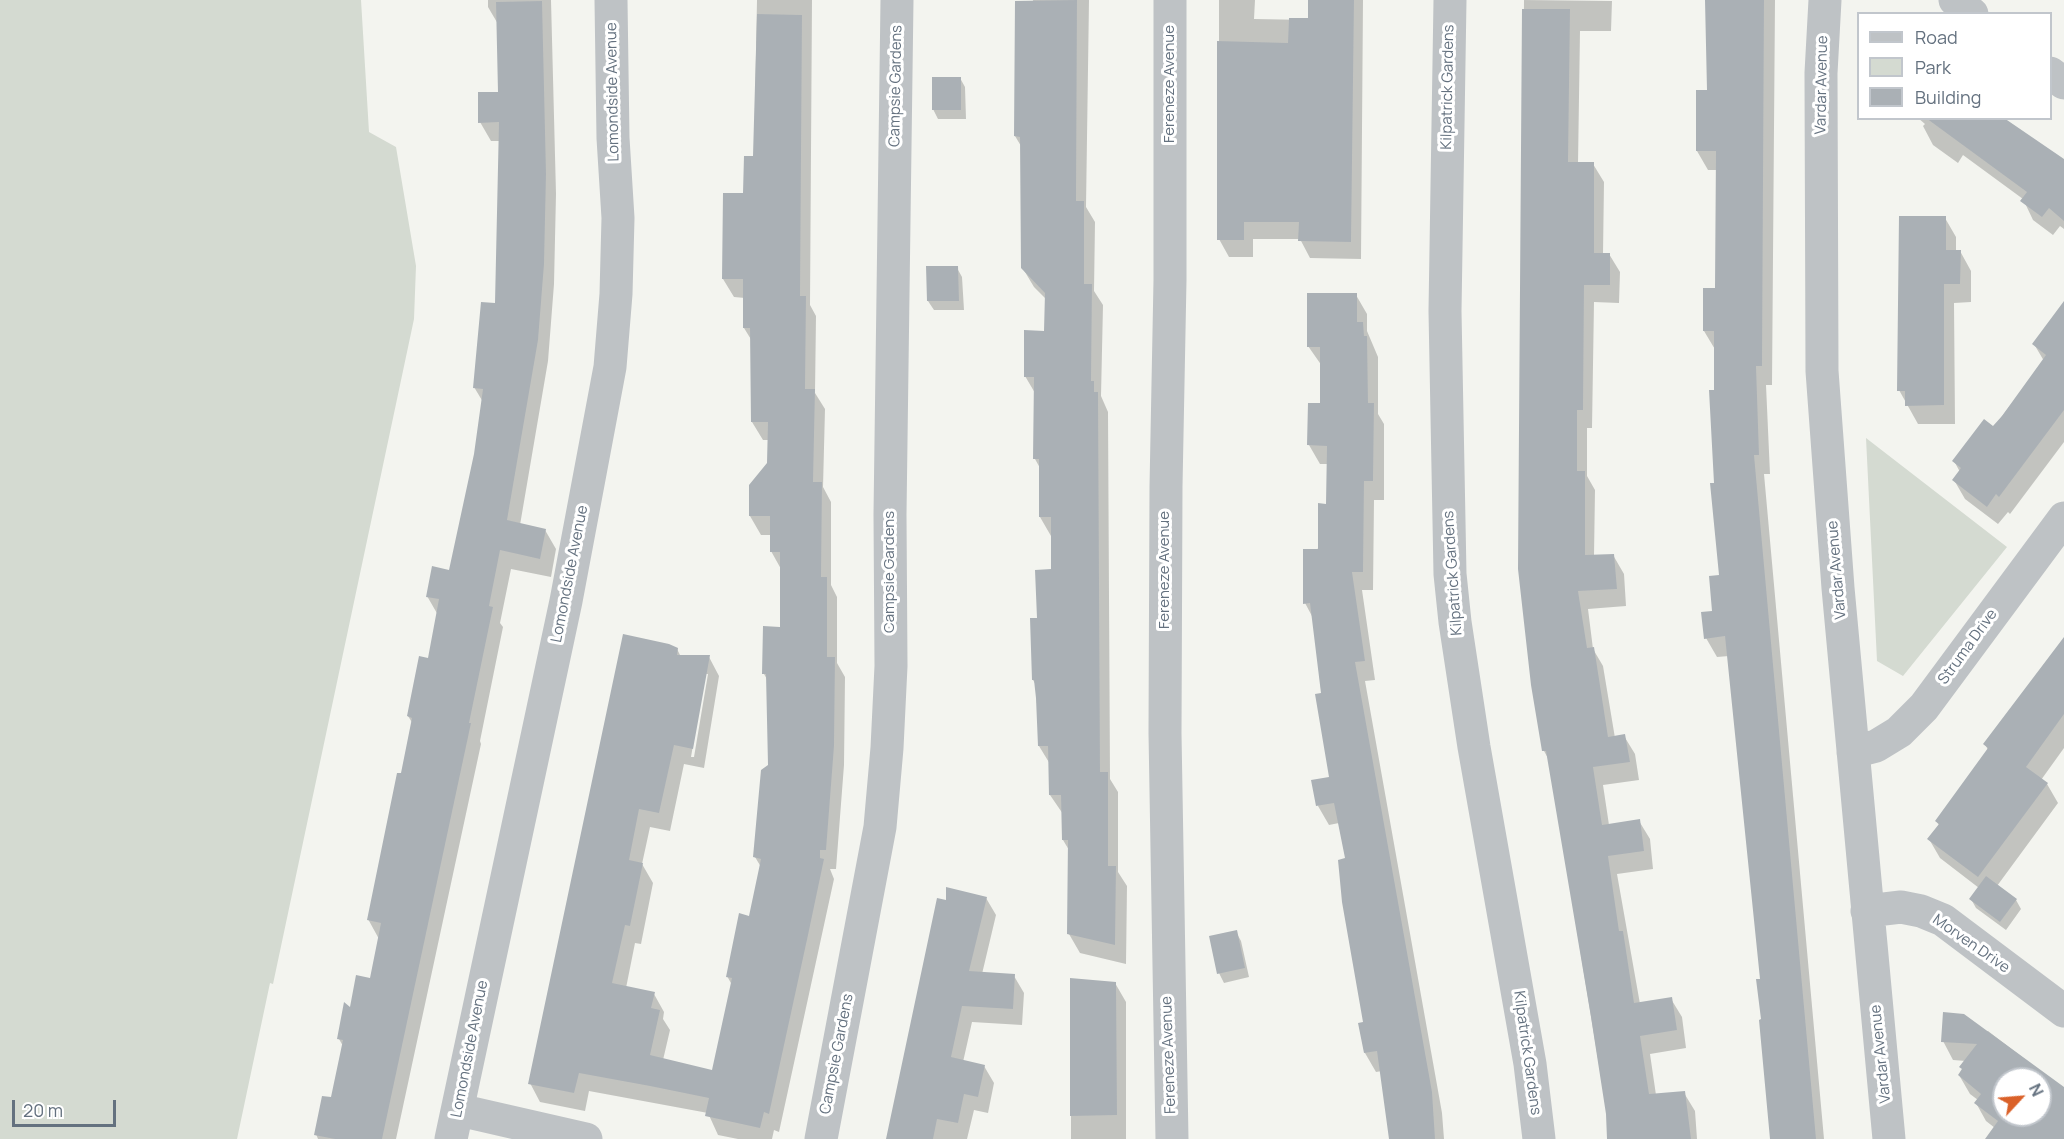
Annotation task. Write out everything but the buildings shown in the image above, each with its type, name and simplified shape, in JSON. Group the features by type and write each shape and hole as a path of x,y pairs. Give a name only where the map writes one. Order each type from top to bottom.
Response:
{"street":[{"name":"Lomondside Avenue","path":"455,1125 495,922 566,601 610,367 616,294 618,218 613,138 611,0"},
{"name":"Campsie Gardens","path":"821,1139 880,827 887,748 891,666 890,514 897,0"},
{"name":"Fereneze Avenue","path":"1170,0 1170,280 1165,745 1172,1139"},
{"name":"Kilpatrick Gardens","path":"1450,0 1445,310 1450,574 1472,736 1530,1064 1539,1139"},
{"name":"Vardar Avenue","path":"1825,0 1821,73 1822,370 1838,588 1889,1139"},
{"name":"Struma Drive","path":"1853,752 1876,746 1899,732 1924,707 2064,518"},
{"name":"Morven Drive","path":"1867,911 1901,908 1921,911 1943,920 2064,1011"},
{"path":"455,1125 586,1139"}],"green space":[{"path":"0,0 361,0 369,132 396,147 416,266 414,319 273,984 270,983 237,1139 0,1139"},
{"path":"1866,438 2007,547 1903,676 1877,661"}]}
